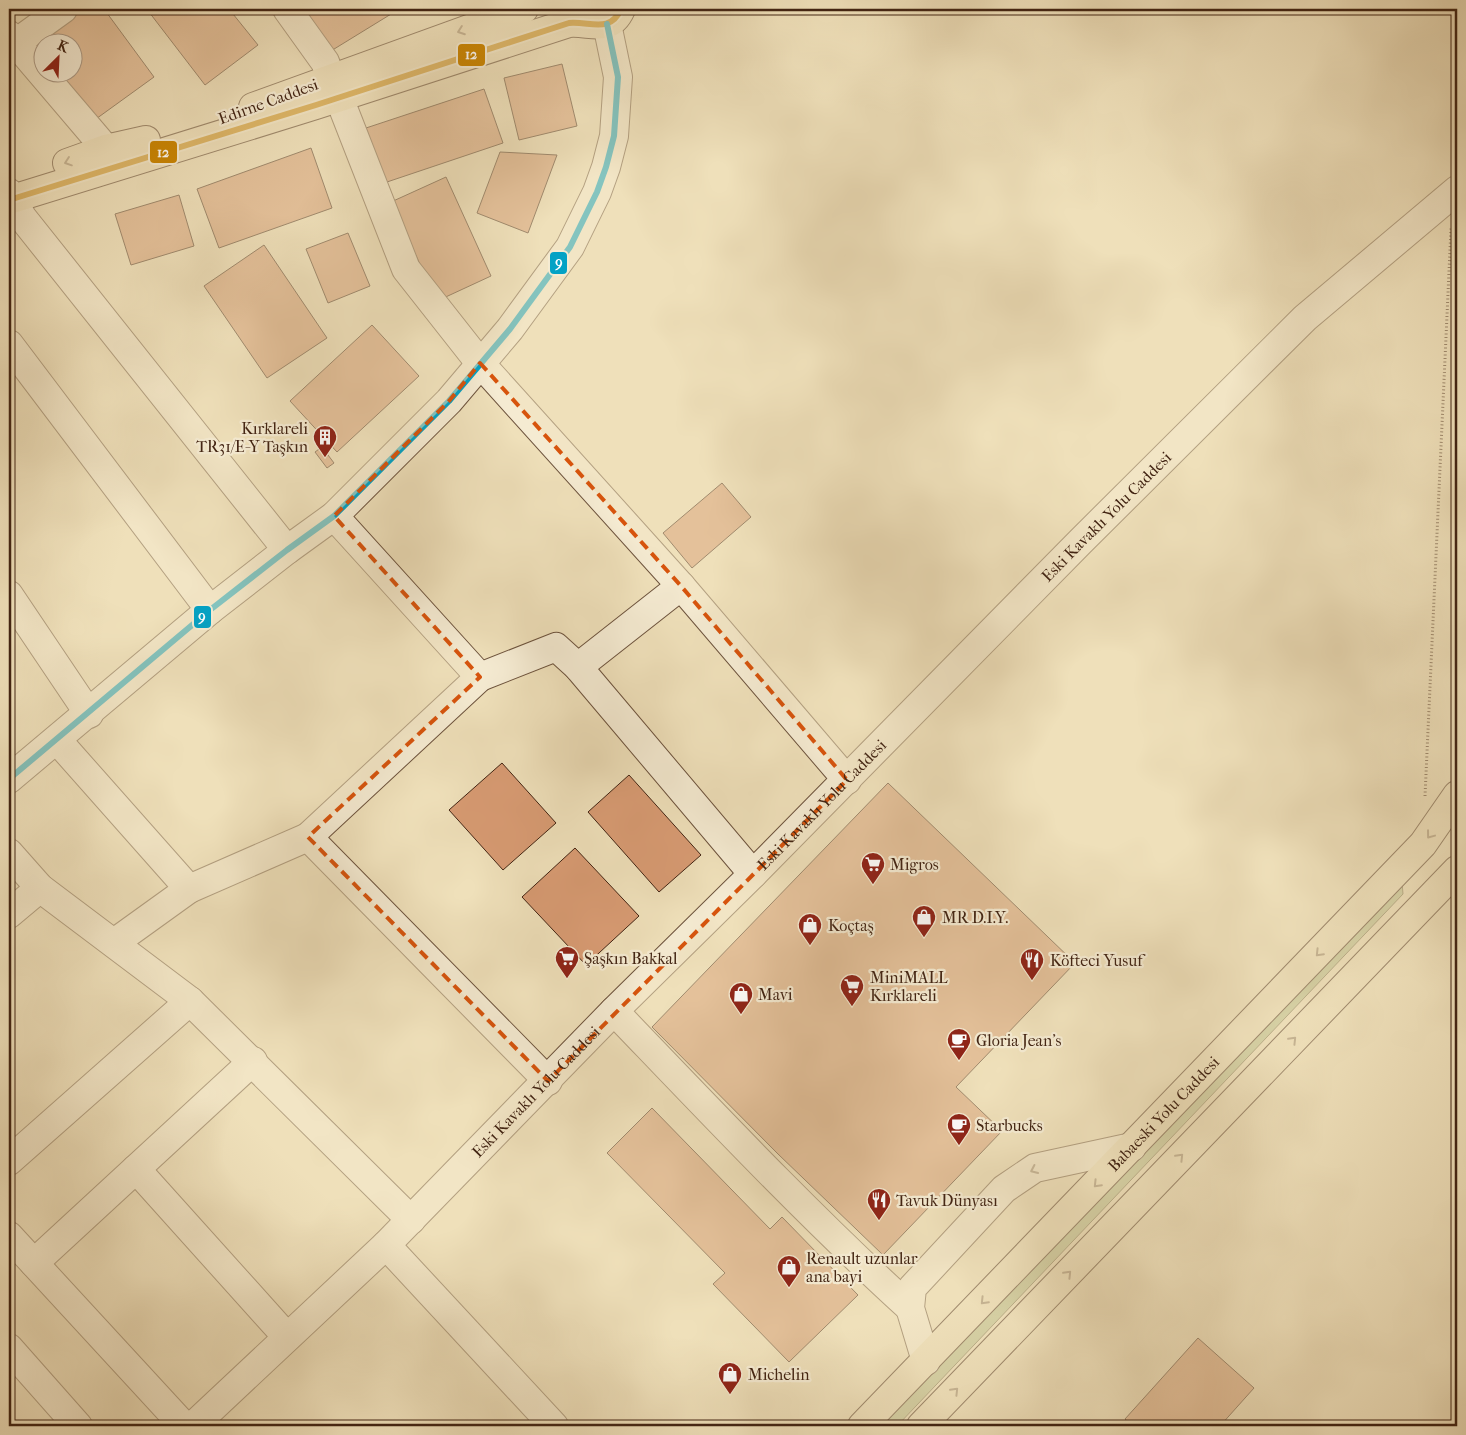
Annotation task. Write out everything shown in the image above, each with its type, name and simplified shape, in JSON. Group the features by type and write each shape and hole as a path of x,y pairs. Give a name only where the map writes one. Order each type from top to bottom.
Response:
{"highway":[{"name":"Edirne Caddesi","path":"9,193 306,108 334,87 524,9"},
{"name":"Edirne Caddesi","path":"9,193 106,149 186,132 334,87 601,16"},
{"name":"Babaeski Yolu Caddesi","path":"862,1426 1423,844 1457,795"},
{"path":"921,1426 1457,870"}],"street":[{"path":"63,9 13,39 106,149"},
{"path":"287,9 325,62 406,269 480,363 682,586 847,780"},
{"path":"9,779 89,714 210,610 334,516 449,401 510,329 570,247 597,192 614,136 618,105 618,77 601,16"},
{"name":"Eski Kavaklı Yolu Caddesi","path":"193,1426 386,1245 614,1012 1305,318 1455,192"},
{"path":"9,193 22,217 287,550"},
{"path":"9,344 210,610"},
{"path":"334,516 480,678"},
{"path":"578,667 682,586"},
{"path":"9,595 89,714"},
{"path":"114,943 189,889 308,837 480,678 556,647 578,667 753,874"},
{"path":"58,740 189,889"},
{"path":"308,837 548,1081"},
{"path":"9,853 40,888 190,1001 253,1061 411,1220"},
{"path":"9,914 40,888"},
{"path":"9,1161 190,1001"},
{"path":"614,1012 755,1158 910,1308"},
{"path":"34,1264 253,1061"},
{"path":"926,1361 910,1308 912,1288 1004,1189 1034,1168 1132,1147"},
{"path":"136,1169 287,1337"},
{"path":"9,1236 184,1426"},
{"path":"386,1245 554,1426"},
{"path":"9,1348 78,1426"}],"path":[{"path":"1425,796 1455,192 1457,92"}],"highlighted area":[{"path":"480,363 681,586 847,780 548,1081 308,837 480,677 334,516 449,401"}],"green space":[{"path":"1402,882 1403,894 897,1426 881,1426"}],"building":[{"path":"74,9 104,9 154,77 89,124 59,82 82,82 82,32 42,32"},
{"path":"154,9 229,9 258,45 205,85 149,12"},
{"path":"298,9 395,9 396,11 326,54"},
{"path":"562,64 577,126 519,140 504,78"},
{"path":"484,89 503,143 384,183 366,128"},
{"path":"311,148 332,208 219,248 197,189"},
{"path":"500,152 557,155 528,233 477,213"},
{"path":"446,177 491,276 437,301 391,202"},
{"path":"179,195 194,246 131,265 115,214"},
{"path":"348,233 370,286 328,303 306,249"},
{"path":"264,245 327,338 267,378 204,286"},
{"path":"372,325 419,376 337,452 290,401"},
{"name":"Kırklareli TR31/E-Y Taşkın","path":"322,447 334,463 327,468 315,452"},
{"path":"722,483 751,517 692,568 663,533"},
{"path":"502,763 556,823 503,870 449,810"},
{"path":"629,775 701,855 659,892 588,812"},
{"name":"MiniMALL Kırklareli","path":"888,783 1075,963 956,1087 1002,1131 883,1255 778,1154 652,1027"},
{"path":"575,848 639,916 586,965 522,897"},
{"path":"652,1108 770,1229 782,1217 858,1295 789,1362 713,1284 725,1273 607,1153"},
{"path":"1198,1338 1254,1388 1220,1426 1133,1426 1125,1419"}],"transit line":[{"name":"12","path":"9,200 316,105 569,23 605,24 616,17 621,9"},
{"name":"9","path":"9,779 210,610 334,516 449,401 510,329 570,247 597,192 606,167 614,136 618,77 607,24"}],"place":[{"name":"Kırklareli TR31/E-Y Taşkın","path":"325,458"},
{"name":"Migros","path":"873,885"},
{"name":"MR D.I.Y.","path":"924,938"},
{"name":"Koçtaş","path":"810,946"},
{"name":"Şaşkın Bakkal","path":"567,979"},
{"name":"Köfteci Yusuf","path":"1032,981"},
{"name":"MiniMALL Kırklareli","path":"852,1007"},
{"name":"Mavi","path":"741,1015"},
{"name":"Gloria Jean's","path":"959,1061"},
{"name":"Starbucks","path":"959,1146"},
{"name":"Tavuk Dünyası","path":"879,1221"},
{"name":"Renault uzunlar ana bayi","path":"789,1288"},
{"name":"Michelin","path":"730,1395"}]}
